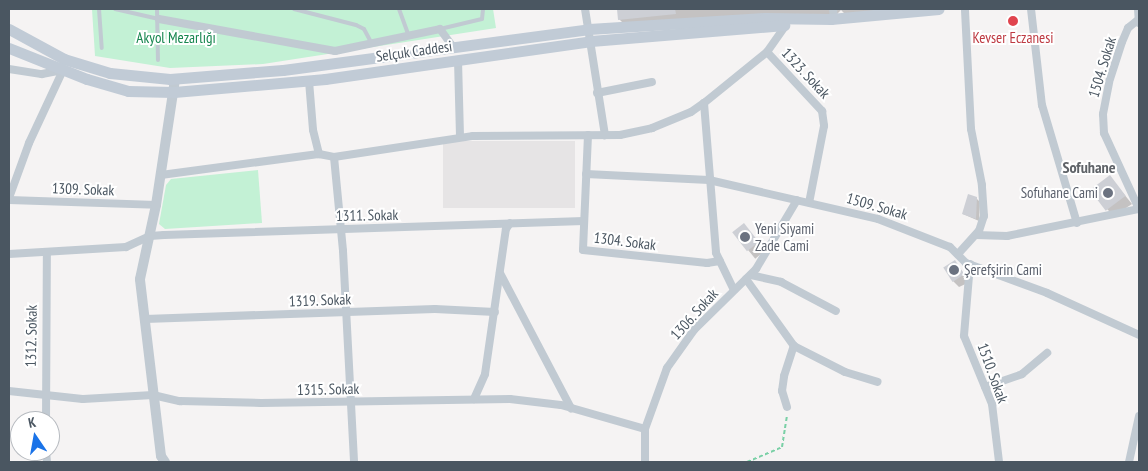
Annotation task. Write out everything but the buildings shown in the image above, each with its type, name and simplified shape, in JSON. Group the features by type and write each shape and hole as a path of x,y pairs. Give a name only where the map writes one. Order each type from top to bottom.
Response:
{"main road":[{"path":"9,29 64,59 110,73 175,79 283,70 453,47 765,18 833,16 938,9"},
{"name":"Selçuk Caddesi","path":"9,48 63,70 128,91 174,92 309,81 458,60 590,35 786,24 833,16"}],"street":[{"path":"585,9 605,135"},
{"path":"958,254 976,235 984,216 982,185 971,129 964,9"},
{"path":"1031,9 1042,105 1077,223"},
{"path":"1138,9 1139,21"},
{"path":"159,19 335,51 440,29 453,47"},
{"name":"1504. Sokak","path":"1139,21 1128,28 1122,42 1110,78 1103,114 1104,133 1139,209"},
{"path":"161,175 319,154 334,157 460,138 605,135 652,128 691,112 704,103 767,52 786,24"},
{"name":"1323. Sokak","path":"767,52 822,111 824,126 809,203"},
{"path":"458,60 460,138"},
{"path":"9,69 42,74 63,70"},
{"path":"9,199 29,143 63,70"},
{"path":"165,462 162,456 140,279 156,205 175,79"},
{"path":"309,81 313,130 319,154"},
{"path":"597,93 652,82"},
{"path":"704,103 716,253 734,290"},
{"name":"1304. Sokak","path":"588,135 583,250 707,263 720,261"},
{"path":"334,157 341,229 354,462"},
{"name":"1509. Sokak","path":"586,174 709,180 809,203 920,233 950,246 970,264 1048,292 1139,335"},
{"name":"1309. Sokak","path":"9,199 156,205"},
{"name":"1306. Sokak","path":"645,462 645,428 667,368 694,330 748,277 797,200"},
{"path":"976,235 1007,236 1139,209"},
{"name":"1311. Sokak","path":"150,236 584,221"},
{"path":"474,399 485,374 506,230 510,223"},
{"path":"9,254 126,247 150,236"},
{"name":"1312. Sokak","path":"45,411 46,252"},
{"name":"1510. Sokak","path":"970,264 964,336 992,404 1000,462"},
{"path":"500,273 571,408"},
{"path":"748,277 781,282 836,311"},
{"path":"748,277 794,346 846,372 877,382"},
{"name":"1319. Sokak","path":"145,319 436,309 495,312"},
{"path":"787,407 782,391 784,376 794,346"},
{"path":"985,387 1022,374 1047,354"},
{"name":"1315. Sokak","path":"9,391 83,398 154,395 180,401 351,403 510,399 571,408 645,428"},
{"path":"1129,462 1139,416"}],"lane":[{"path":"99,9 102,48"},
{"path":"115,9 159,19"},
{"path":"157,9 159,19 158,60"},
{"path":"294,9 356,25 364,30 372,44"},
{"path":"399,9 409,36"},
{"path":"440,29 482,19 482,9"}],"path":[{"path":"747,462 782,447 788,426 787,407"}],"shaded area":[{"path":"443,141 575,141 575,208 443,208"}],"green space":[{"name":"Akyol Mezarlığı","path":"92,9 493,9 496,28 263,64 170,68 95,56"},
{"path":"258,170 262,223 165,229 159,224 166,185 171,179"}],"place":[{"name":"Kevser Eczanesi","path":"1013,21"},
{"name":"Sofuhane Cami","path":"1108,193"},
{"name":"Yeni Siyami Zade Cami","path":"745,237"},
{"name":"Şerefşirin Cami","path":"954,270"}],"district":[{"name":"Sofuhane","path":"1089,167"}]}
